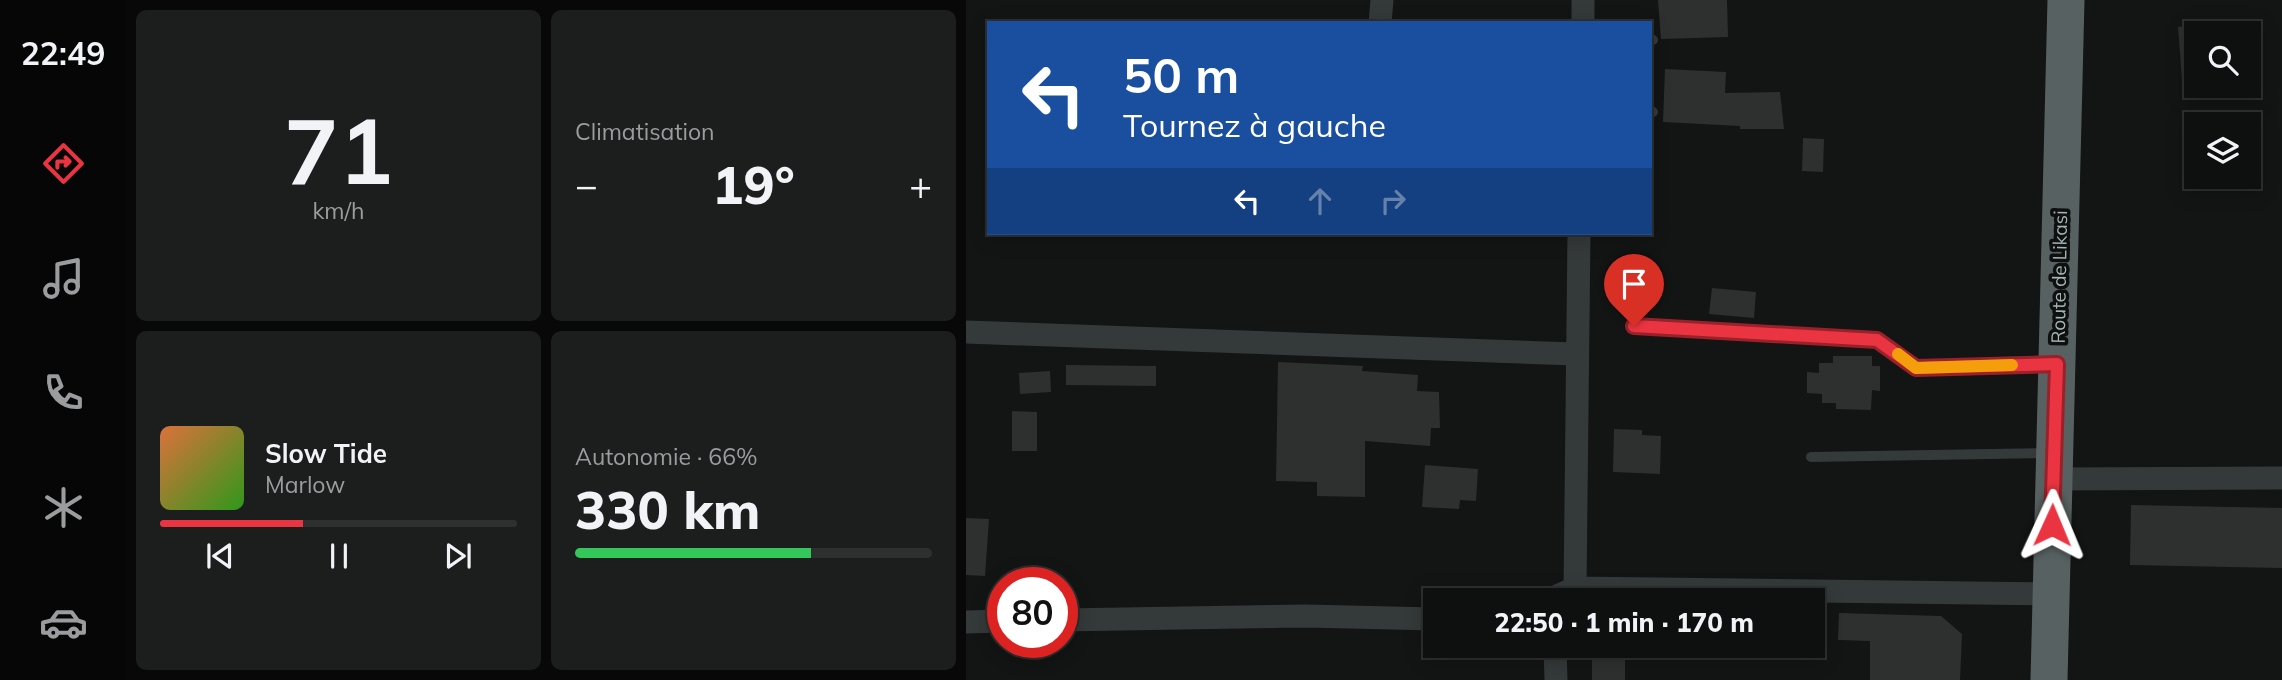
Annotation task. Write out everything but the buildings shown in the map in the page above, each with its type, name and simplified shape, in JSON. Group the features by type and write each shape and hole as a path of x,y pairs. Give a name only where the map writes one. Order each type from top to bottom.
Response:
{"highway":[{"name":"Route de Likasi","path":"2049,680 2066,0"}],"street":[{"path":"1380,21 1382,0"},
{"path":"1583,0 1583,21"},
{"path":"1575,588 1575,354 1579,235"},
{"path":"966,332 1575,354"},
{"path":"2054,466 2282,478"},
{"path":"1825,591 2051,594"},
{"path":"1078,620 1306,616 1423,619"},
{"path":"966,622 987,621"},
{"path":"1555,658 1556,680"}],"lane":[{"path":"1634,326 1877,340 1916,368 2057,364"},
{"path":"1811,457 2054,466"}],"slow traffic":[{"path":"1898,354 1916,368 2012,365"}],"route":[{"path":"1634,326 1877,340 1916,368 2057,364 2052,525"}]}
